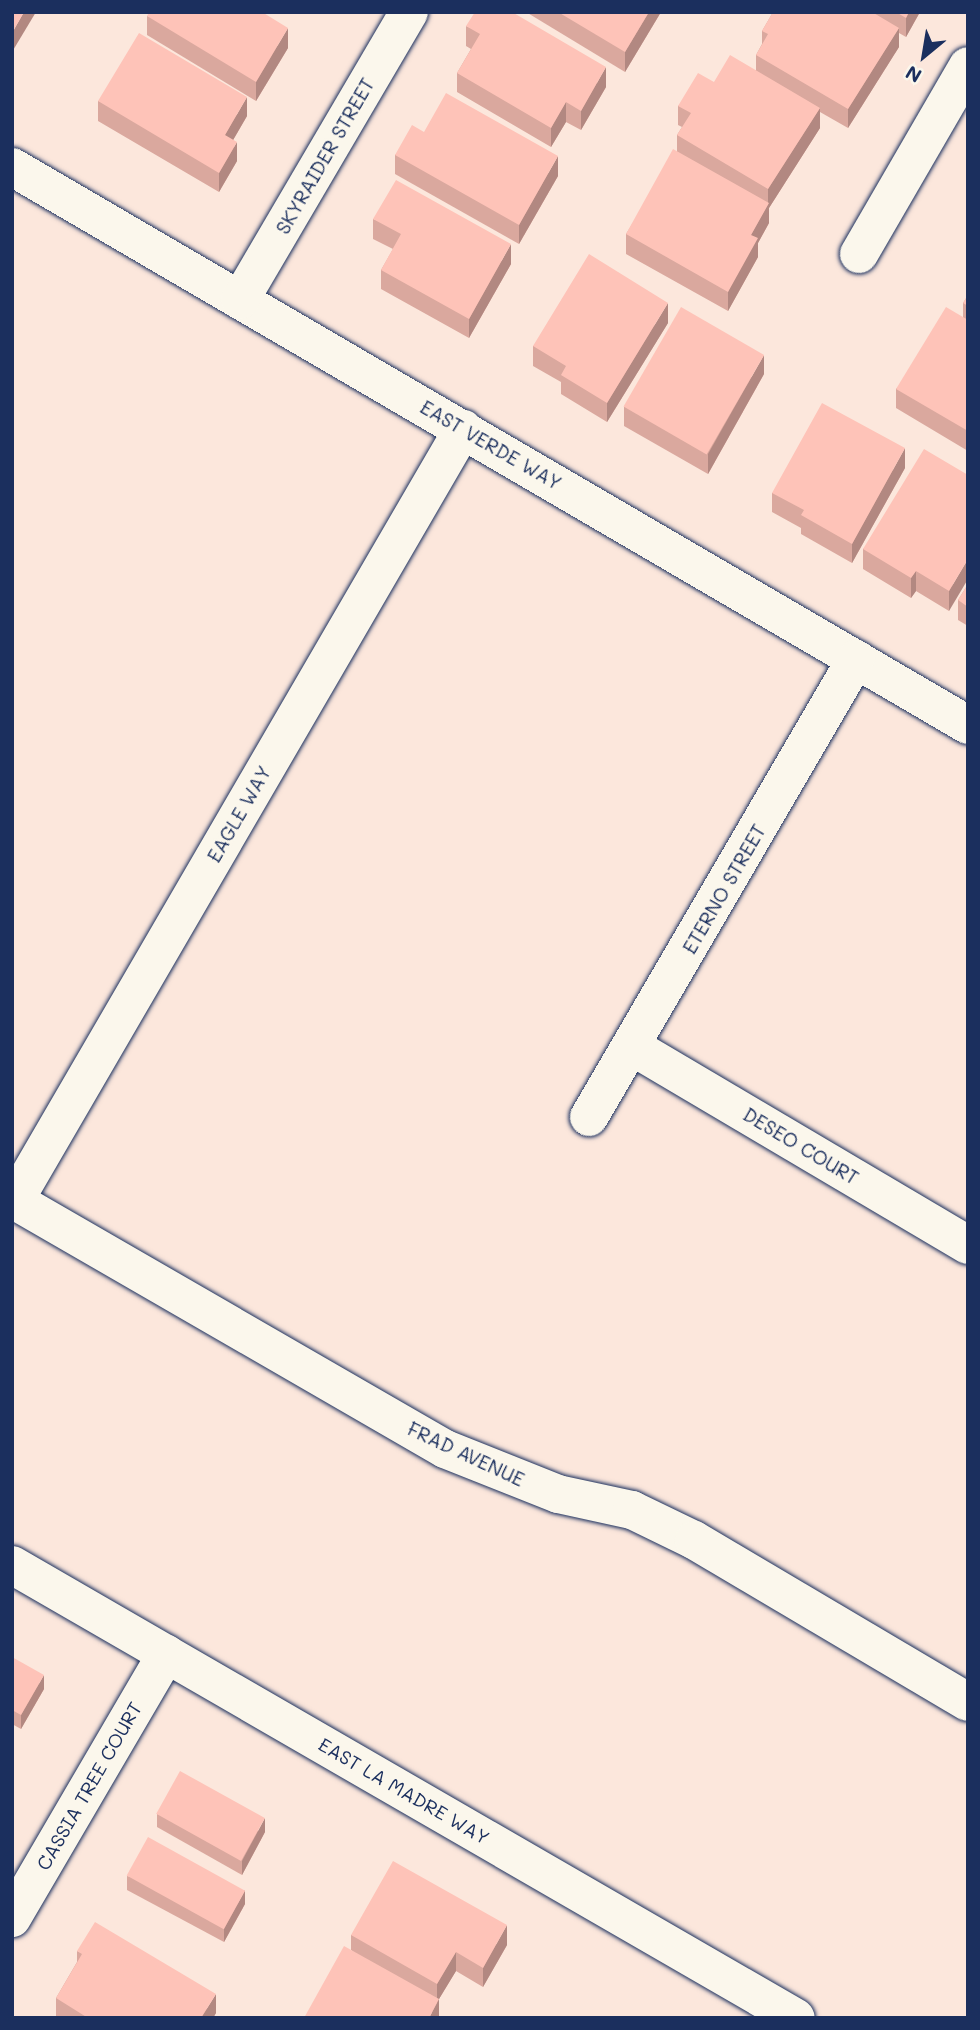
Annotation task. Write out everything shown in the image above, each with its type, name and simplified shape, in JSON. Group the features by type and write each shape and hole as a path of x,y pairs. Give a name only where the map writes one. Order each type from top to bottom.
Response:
{"street":[{"name":"SKYRAIDER STREET","path":"240,300 409,12"},
{"path":"859,254 968,66"},
{"name":"EAST VERDE WAY","path":"12,167 968,725"},
{"name":"EAGLE WAY","path":"14,1199 463,429"},
{"name":"ETERNO STREET","path":"589,1117 634,1048 856,659"},
{"name":"DESEO COURT","path":"634,1048 968,1245"},
{"name":"FRAD AVENUE","path":"14,1199 445,1449 558,1494 632,1510 682,1534 968,1702"},
{"name":"EAST LA MADRE WAY","path":"12,1565 796,2018"},
{"name":"CASSIA TREE COURT","path":"12,1918 166,1654"}],"building":[{"path":"12,12 24,12 12,33"},
{"path":"149,12 262,12 288,28 256,82 147,16"},
{"path":"475,12 512,12 606,67 581,111 566,102 551,128 457,73 480,34 466,26"},
{"path":"558,12 649,12 625,52"},
{"path":"773,12 872,12 899,28 848,109 756,55 768,34 762,31"},
{"path":"896,12 909,12 906,18"},
{"path":"139,33 247,97 225,135 237,142 219,173 98,101"},
{"path":"730,55 820,108 768,189 677,135 691,113 678,106 698,73 714,82"},
{"path":"446,93 558,156 519,225 395,155 412,125 424,132"},
{"path":"673,149 769,203 751,235 758,238 728,292 626,234"},
{"path":"396,180 511,244 469,319 381,270 401,234 373,219"},
{"path":"589,254 668,303 607,403 561,375 566,366 533,346"},
{"path":"681,307 764,355 707,455 624,407"},
{"path":"946,307 968,320 968,431 896,389"},
{"path":"822,403 905,448 852,544 801,515 804,510 772,493"},
{"path":"924,449 968,475 968,559 949,591 916,571 911,578 863,549"},
{"path":"968,584 968,607 958,600"},
{"path":"12,1657 44,1675 21,1715 12,1710"},
{"path":"180,1771 265,1818 241,1861 156,1814"},
{"path":"148,1837 245,1891 224,1929 127,1875"},
{"path":"393,1861 507,1925 483,1968 456,1952 437,1984 351,1935"},
{"path":"95,1922 216,1994 201,2018 88,2018 56,1998 82,1954 77,1951"},
{"path":"344,1946 439,1999 429,2018 304,2018"}]}
